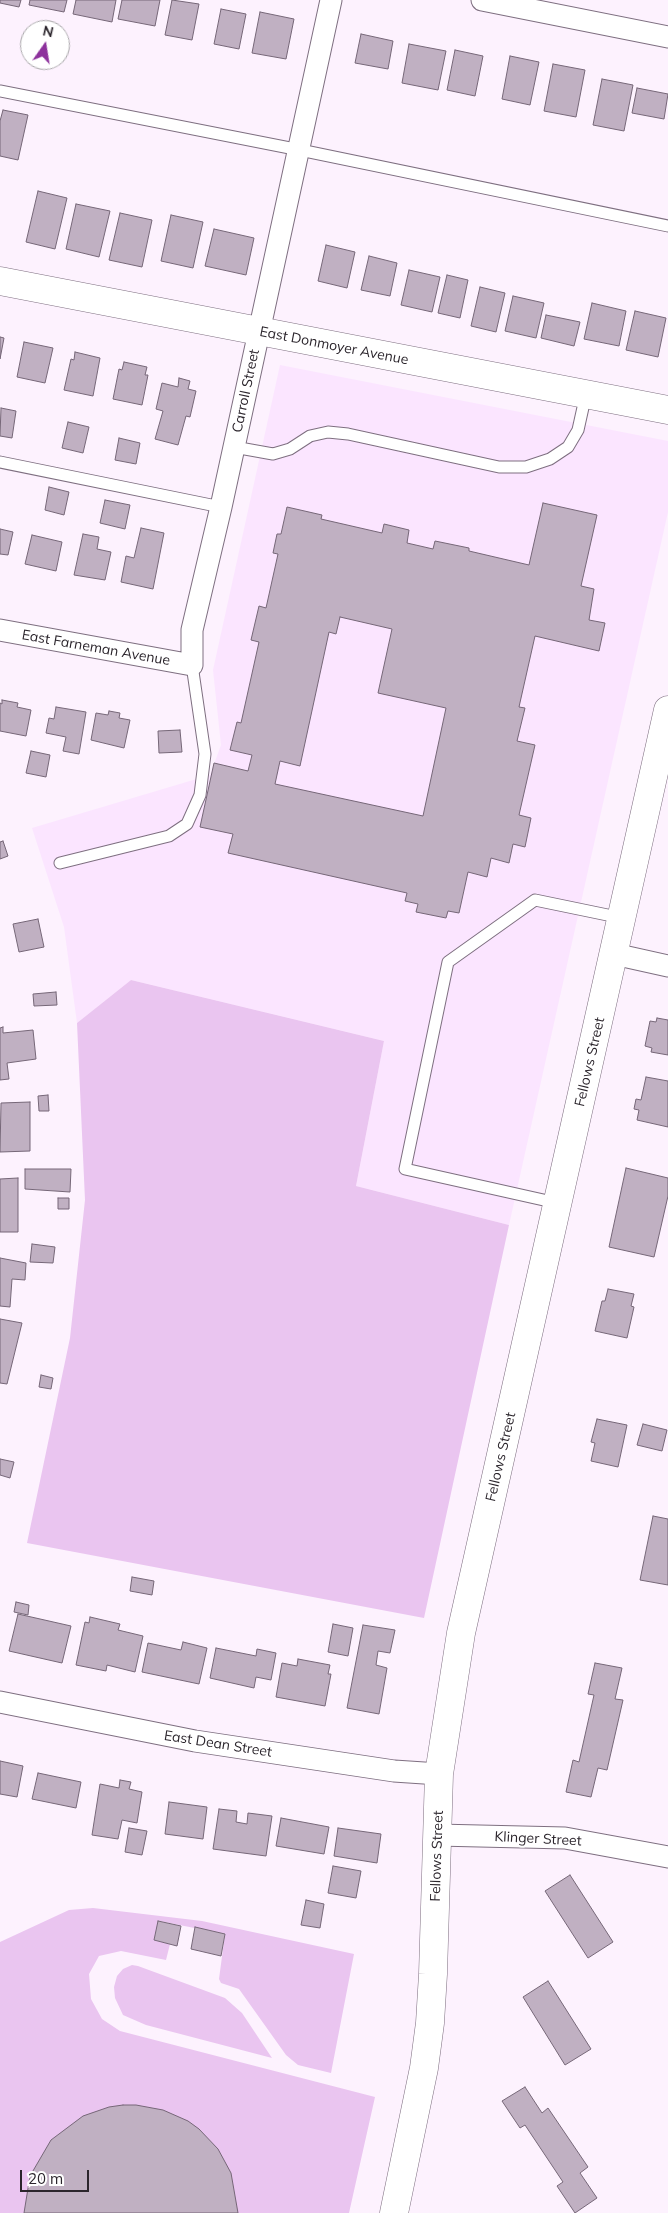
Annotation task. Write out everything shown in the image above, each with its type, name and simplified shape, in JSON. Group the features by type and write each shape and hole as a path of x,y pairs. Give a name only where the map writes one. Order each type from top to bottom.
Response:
{"street":[{"name":"Carroll Street","path":"192,666 192,630 222,506 331,0"},
{"path":"482,0 668,37"},
{"name":"East Donmoyer Avenue","path":"0,282 668,410"},
{"name":"East Farneman Avenue","path":"0,630 192,666"},
{"name":"Fellows Street","path":"394,2213 424,2068 430,2023 439,1774 462,1633 622,918 662,766 668,710"},
{"path":"614,954 668,966"},
{"name":"East Dean Street","path":"0,1702 195,1741 394,1771 439,1774"},
{"name":"Klinger Street","path":"438,1835 565,1838 668,1858"}],"lane":[{"path":"0,91 300,150 668,226"},
{"path":"234,448 273,454 290,449 310,436 328,432 348,434 500,467 526,467 550,459 568,447 578,430 586,394"},
{"path":"0,462 222,506"},
{"path":"60,863 169,836 187,824 200,795 205,754 192,666"},
{"path":"558,1204 405,1169 448,962 535,900 622,918"}],"shaded area":[{"path":"280,365 668,441 668,512 509,1225 356,1186 384,1041 131,980 77,1023 64,927 32,828 210,775 221,745 213,670"},
{"path":"131,980 384,1041 356,1186 509,1225 424,1618 27,1543 70,1338 85,1200 77,1023"},
{"path":"93,1908 202,1921 354,1954 331,2073 298,2065 286,2055 239,1989 221,1983 219,1979 225,1934 159,1921 154,1940 170,1944 166,1960 121,1951 99,1956 89,1974 91,1999 102,2019 120,2031 375,2097 349,2213 0,2213 0,1942 69,1910"},
{"path":"132,1965 225,1998 242,2013 272,2058 146,2025 123,2015 115,1998 114,1987 117,1976 123,1969"}],"building":[{"path":"0,0 21,0 19,7 0,3"},
{"path":"30,0 67,0 64,12 29,5"},
{"path":"76,0 116,0 112,22 73,14"},
{"path":"122,0 160,0 155,26 118,19"},
{"path":"172,0 199,4 192,40 165,35"},
{"path":"221,9 246,14 239,49 214,44"},
{"path":"260,12 294,19 286,59 252,53"},
{"path":"361,34 393,41 388,69 355,63"},
{"path":"409,44 446,51 438,90 402,83"},
{"path":"455,50 483,56 475,96 447,90"},
{"path":"510,56 539,62 530,105 502,99"},
{"path":"553,64 585,70 576,117 544,111"},
{"path":"602,79 633,85 624,131 593,125"},
{"path":"637,88 668,94 664,119 632,113"},
{"path":"3,110 28,115 18,160 0,156 0,121"},
{"path":"38,191 67,198 55,249 26,242"},
{"path":"76,204 110,211 99,257 66,249"},
{"path":"120,213 152,220 142,267 109,260"},
{"path":"171,215 203,222 193,268 161,261"},
{"path":"214,229 254,238 246,275 205,266"},
{"path":"326,245 355,252 347,288 318,281"},
{"path":"369,256 397,263 390,296 361,290"},
{"path":"409,270 440,277 432,312 401,305"},
{"path":"447,275 468,280 460,318 438,313"},
{"path":"480,287 505,293 496,332 471,326"},
{"path":"513,296 544,303 536,338 505,331"},
{"path":"592,303 626,311 619,346 584,339"},
{"path":"635,311 666,318 658,357 626,350"},
{"path":"546,315 580,322 574,346 541,338"},
{"path":"0,337 4,338 0,359"},
{"path":"24,342 53,348 45,383 17,377"},
{"path":"75,352 100,358 93,396 64,390 71,359 74,360"},
{"path":"124,362 147,367 145,375 148,375 142,405 113,399 119,369 122,370"},
{"path":"179,378 190,381 188,389 196,391 190,417 186,416 178,445 155,439 163,411 156,409 162,383 178,387"},
{"path":"1,408 16,411 12,438 0,436"},
{"path":"68,422 89,427 83,453 62,448"},
{"path":"119,438 140,443 136,464 115,460"},
{"path":"49,487 69,492 64,515 45,510"},
{"path":"105,500 130,505 125,529 100,523"},
{"path":"543,503 597,515 581,586 594,589 589,620 605,623 599,651 535,636 519,707 525,708 517,741 535,745 519,815 531,818 525,847 513,844 509,863 491,858 487,877 468,872 459,913 448,911 446,918 416,912 418,904 405,901 407,893 228,853 233,834 200,827 214,763 248,771 252,755 230,750 237,722 241,723 259,642 251,640 259,606 266,608 278,554 273,553 277,534 281,534 287,507 322,515 321,519 382,533 384,524 409,530 407,543 433,549 435,541 469,548 469,551 529,565","holes":["340,617 392,629 378,693 446,708 423,816 275,784 280,761 300,766 329,632 336,634"]},
{"path":"141,528 164,533 153,589 121,582 126,556 134,558"},
{"path":"0,529 13,532 8,555 0,554"},
{"path":"83,534 99,537 97,549 111,552 105,580 74,575"},
{"path":"32,535 62,542 56,571 25,564"},
{"path":"2,700 18,703 17,707 31,710 26,736 0,731 0,703 2,704"},
{"path":"56,707 86,712 79,754 63,751 66,737 46,733 49,718 54,719"},
{"path":"109,711 120,713 119,718 130,720 124,748 91,740 96,713 108,715"},
{"path":"180,730 182,752 159,753 158,731"},
{"path":"31,751 50,755 46,777 26,773"},
{"path":"3,841 8,856 0,859 0,842"},
{"path":"38,919 44,947 19,952 13,924"},
{"path":"56,992 57,1005 34,1006 33,994"},
{"path":"657,1018 668,1020 668,1055 651,1052 652,1048 645,1046 650,1021 656,1022"},
{"path":"3,1027 3,1033 33,1030 36,1059 7,1063 9,1079 0,1080 0,1028"},
{"path":"646,1077 668,1081 668,1127 637,1120 639,1110 634,1109 636,1099 641,1100"},
{"path":"48,1095 49,1111 39,1111 38,1096"},
{"path":"30,1102 30,1151 0,1152 1,1103"},
{"path":"626,1168 668,1178 668,1196 654,1257 609,1247"},
{"path":"25,1169 71,1169 70,1192 25,1189"},
{"path":"18,1178 18,1232 0,1232 0,1179"},
{"path":"58,1198 69,1198 69,1209 58,1209"},
{"path":"32,1244 55,1247 53,1263 30,1262"},
{"path":"0,1258 26,1263 25,1280 12,1279 10,1307 0,1306"},
{"path":"608,1289 634,1294 631,1306 634,1307 627,1338 595,1331 602,1301 605,1301"},
{"path":"0,1319 22,1323 7,1384 0,1383"},
{"path":"41,1375 53,1378 51,1389 39,1387"},
{"path":"597,1419 627,1425 618,1467 591,1461 595,1443 591,1442"},
{"path":"643,1424 667,1430 662,1451 637,1445"},
{"path":"0,1459 14,1462 10,1478 0,1475"},
{"path":"653,1516 668,1519 668,1585 640,1580"},
{"path":"132,1577 154,1581 152,1595 130,1591"},
{"path":"16,1602 29,1605 28,1615 14,1612"},
{"path":"18,1614 71,1626 62,1663 9,1651"},
{"path":"90,1617 120,1624 118,1630 143,1636 135,1672 107,1665 106,1671 76,1665 85,1622 89,1623"},
{"path":"333,1624 353,1628 348,1656 328,1652"},
{"path":"363,1625 395,1630 390,1653 378,1651 376,1665 387,1668 379,1714 347,1708"},
{"path":"183,1642 207,1648 199,1684 142,1672 148,1643 181,1650"},
{"path":"216,1648 256,1656 257,1649 276,1653 271,1680 256,1677 254,1688 210,1678"},
{"path":"298,1659 330,1665 328,1674 331,1674 325,1706 276,1697 282,1663 297,1666"},
{"path":"595,1663 622,1668 615,1699 623,1700 607,1770 598,1768 591,1797 566,1792 573,1760 579,1762 594,1695 588,1694"},
{"path":"0,1761 23,1766 17,1797 0,1794"},
{"path":"38,1773 81,1782 76,1808 32,1799"},
{"path":"120,1780 131,1782 129,1789 142,1792 137,1823 122,1820 118,1839 92,1835 100,1784 119,1788"},
{"path":"169,1802 207,1807 203,1839 165,1834"},
{"path":"219,1809 237,1811 236,1822 247,1824 248,1813 272,1816 266,1856 213,1849"},
{"path":"281,1818 329,1827 324,1854 276,1846"},
{"path":"129,1828 147,1831 142,1855 125,1852"},
{"path":"338,1828 381,1834 377,1863 334,1856"},
{"path":"333,1866 361,1871 356,1898 328,1893"},
{"path":"570,1875 613,1942 588,1958 545,1891"},
{"path":"306,1900 324,1904 320,1928 301,1925"},
{"path":"158,1921 181,1926 177,1946 154,1940"},
{"path":"195,1927 225,1934 221,1956 191,1949"},
{"path":"548,1981 591,2049 565,2065 523,1997"},
{"path":"525,2087 542,2113 548,2108 588,2167 580,2173 597,2198 575,2213 557,2186 563,2182 525,2125 520,2128 502,2101"},
{"path":"136,2105 163,2110 188,2121 199,2129 218,2149 231,2173 238,2213 24,2213 30,2176 51,2140 83,2116 109,2107"}]}
